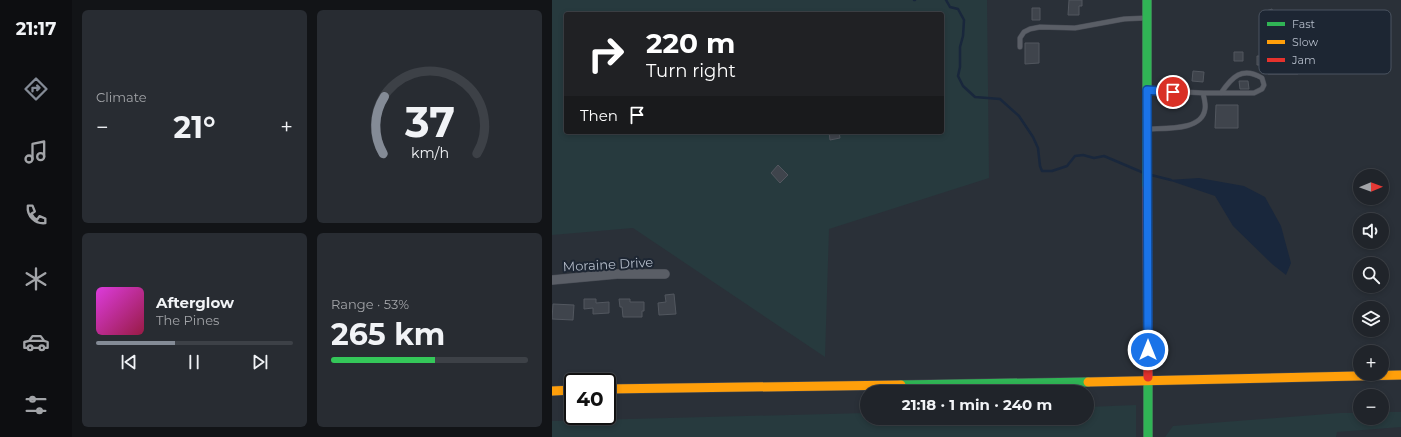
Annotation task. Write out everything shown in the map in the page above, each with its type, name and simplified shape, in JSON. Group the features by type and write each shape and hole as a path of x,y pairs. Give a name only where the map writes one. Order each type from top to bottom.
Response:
{"main road":[{"path":"1147,0 1148,437"},
{"path":"616,389 1148,381 1401,375"},
{"path":"552,391 564,390"}],"street":[{"name":"Moraine Drive","path":"552,280 617,274 665,274"}],"lane":[{"path":"1020,47 1020,38 1024,32 1030,29 1045,27 1074,28 1124,19 1147,18"},
{"path":"1147,90 1203,93 1221,93 1254,93 1262,90 1264,85 1262,78 1255,74 1238,74 1229,81 1221,93"},
{"path":"1147,129 1193,125 1203,116 1205,108 1203,93"}],"green space":[{"path":"552,0 987,0 989,178 829,229 825,357 633,228 552,235"},
{"path":"1136,405 1136,437 552,437 552,421 564,421 564,425 616,425 616,419 860,413 860,425 1094,425 1094,407"},
{"path":"1389,412 1401,412 1401,427 1337,432 1336,437 1165,437 1173,426 1353,413 1353,425 1389,425"}],"water":[{"path":"1199,178 1244,186 1265,197 1281,226 1291,263 1286,275 1272,264 1233,226 1215,196 1168,180"}],"building":[{"path":"1069,0 1082,0 1082,6 1079,6 1079,15 1068,15"},
{"path":"1032,8 1040,8 1040,20 1032,20"},
{"path":"1025,43 1039,43 1039,63 1025,64"},
{"path":"1234,52 1243,52 1243,61 1234,61"},
{"path":"1257,56 1259,56 1259,65 1257,65"},
{"path":"1193,71 1204,72 1203,82 1192,81"},
{"path":"1239,81 1248,81 1249,89 1240,89"},
{"path":"1216,105 1238,105 1238,128 1215,128"},
{"path":"829,134 839,134 840,138 830,140"},
{"path":"778,165 788,175 780,183 771,173"},
{"path":"674,294 676,314 659,315 658,303 666,302 665,295"},
{"path":"584,299 596,299 596,303 609,302 609,313 593,314 593,308 584,309"},
{"path":"619,299 630,299 630,302 644,302 642,317 623,317"},
{"path":"553,304 574,305 573,320 552,319"}],"waterway":[{"path":"946,0 950,7 958,9 964,20 958,76 963,86 975,97 1000,99 1019,116 1033,137 1038,148 1042,171 1052,171 1067,166 1075,156 1083,155 1094,158 1104,156 1144,173"},
{"path":"1151,175 1171,180"}],"traffic: fast":[{"path":"1147,0 1147,188"},
{"path":"1148,377 1148,437"},
{"path":"901,385 1088,382"}],"traffic: slow":[{"path":"1088,382 1401,375"},
{"path":"616,389 860,386"},
{"path":"552,391 564,390"}],"traffic: jam":[{"path":"1147,188 1148,377"}],"route":[{"path":"1148,350 1147,90 1173,92"}]}
